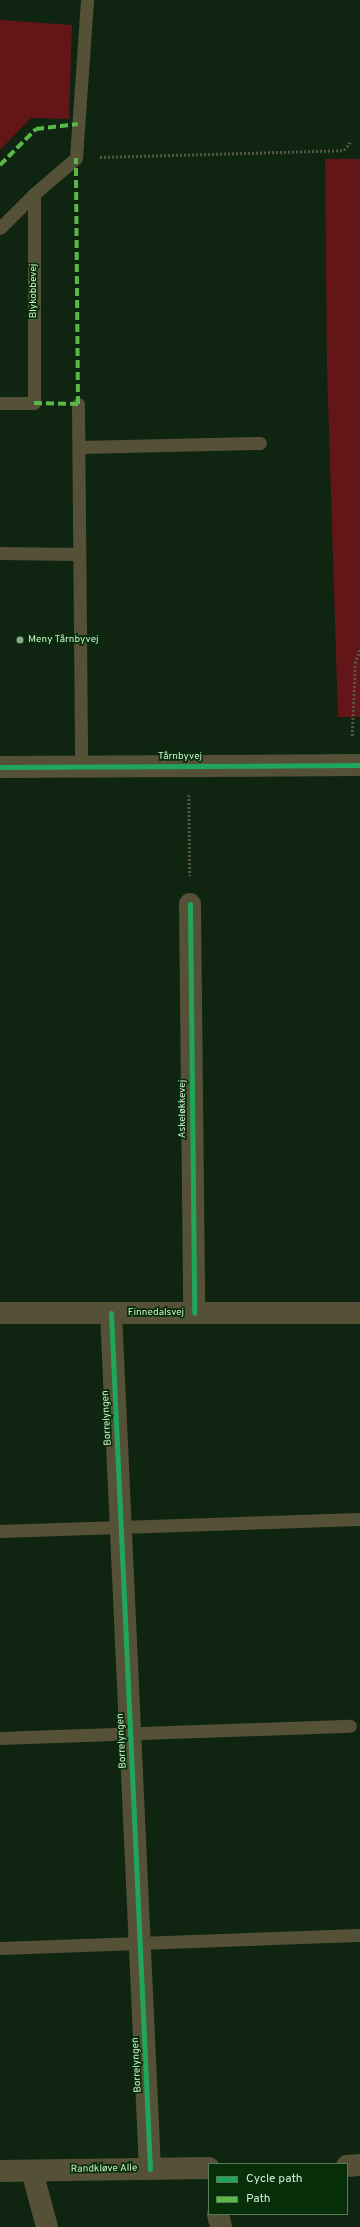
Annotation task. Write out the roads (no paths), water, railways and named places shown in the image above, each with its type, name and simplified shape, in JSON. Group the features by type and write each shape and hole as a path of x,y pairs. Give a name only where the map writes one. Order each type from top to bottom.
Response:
{"street":[{"name":"Tårnbyvej","path":"0,767 355,765"},
{"name":"Askeløkkevej","path":"190,904 194,1313"},
{"name":"Finnedalsvej","path":"0,1313 360,1312"},
{"name":"Borrelyngen","path":"111,1313 150,2168"},
{"path":"348,2166 360,2165"},
{"name":"Randkløve Alle","path":"0,2171 150,2168 208,2173"},
{"path":"32,2170 47,2227"},
{"path":"218,2215 221,2227"}],"lane":[{"path":"0,228 34,194 76,158 87,0"},
{"name":"Blykobbevej","path":"0,403 34,403 34,194"},
{"path":"78,404 80,766"},
{"path":"79,448 260,443"},
{"path":"0,553 79,554"},
{"path":"0,1531 360,1519"},
{"path":"0,1738 350,1726"},
{"path":"0,1948 358,1935"}],"place":[{"name":"Meny Tårnbyvej","path":"20,640"}]}
